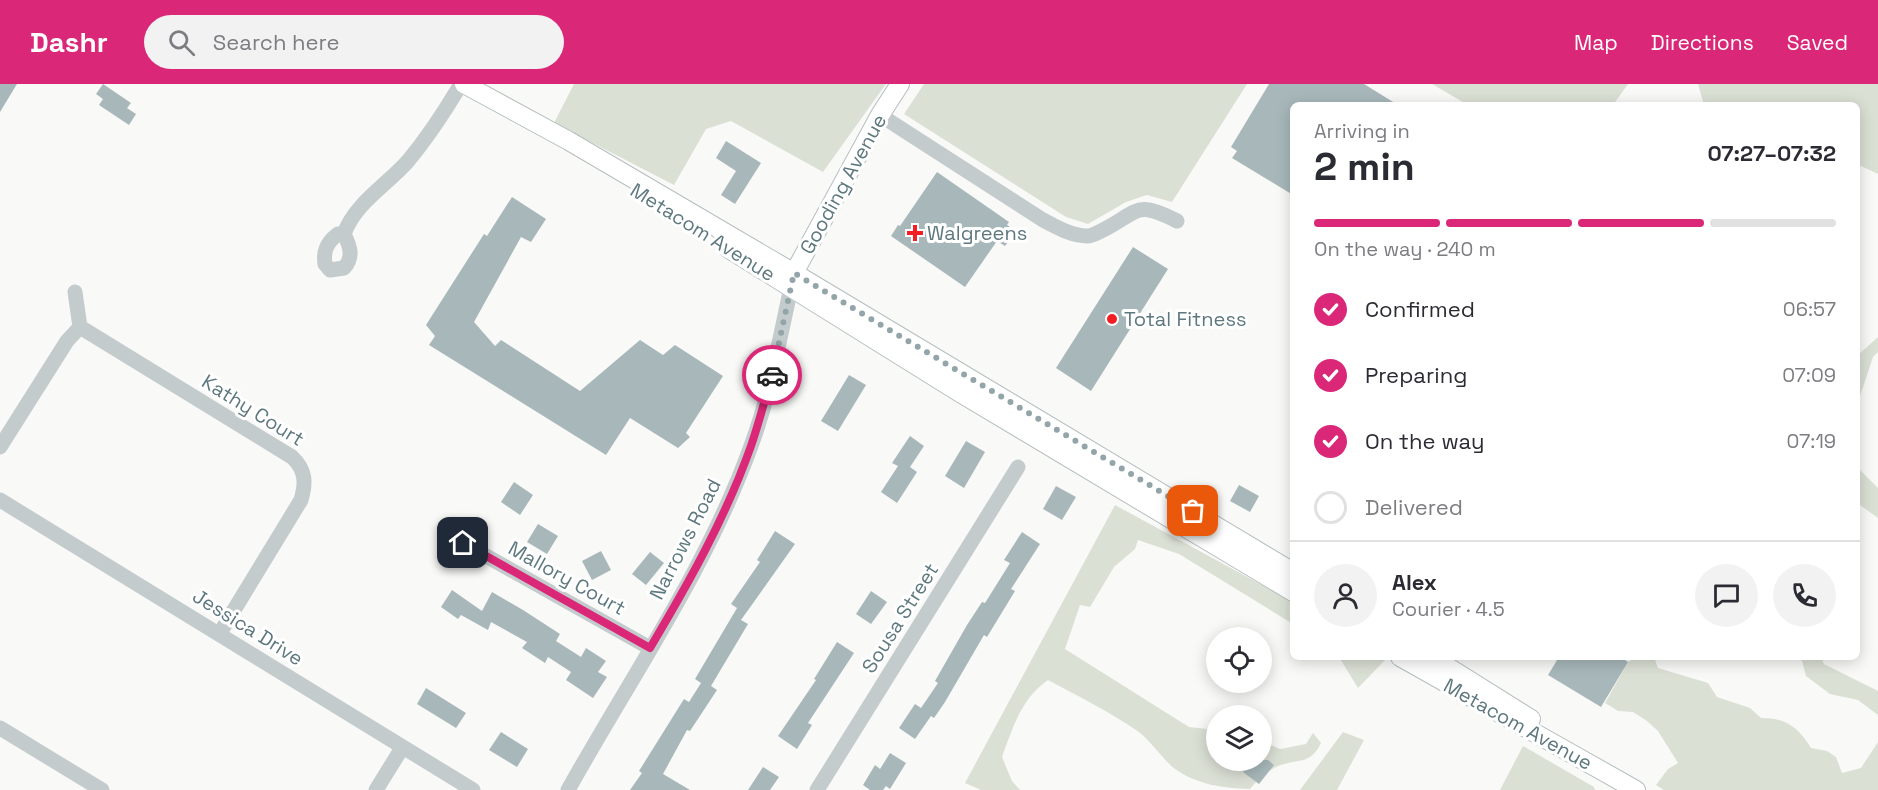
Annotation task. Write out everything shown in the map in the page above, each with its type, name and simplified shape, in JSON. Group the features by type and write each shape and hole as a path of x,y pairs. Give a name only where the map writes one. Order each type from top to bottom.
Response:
{"main road":[{"name":"Metacom Avenue","path":"462,84 484,94 680,220 793,280 1290,570"},
{"name":"Gooding Avenue","path":"793,280 880,115 900,84"},
{"name":"Metacom Avenue","path":"793,280 957,390 1290,590"},
{"name":"Metacom Avenue","path":"1405,660 1636,790"},
{"name":"Metacom Avenue","path":"1437,660 1644,790"}],"street":[{"path":"344,234 349,219 407,162 462,84"},
{"path":"880,115 1043,220 1070,233 1087,236 1095,234 1133,211 1144,209 1155,210 1176,221"},
{"name":"Narrows Road","path":"568,790 710,539 748,453 774,368 793,280"},
{"path":"0,447 67,341 80,327 75,292"},
{"name":"Kathy Court","path":"80,327 292,457 298,463 305,478 301,500 220,633"},
{"name":"Sousa Street","path":"817,790 1018,467"},
{"name":"Jessica Drive","path":"0,500 473,790"},
{"name":"Mallory Court","path":"463,543 650,648"},
{"path":"0,728 102,790"},
{"path":"376,790 402,748"}],"shaded area":[{"path":"574,84 886,84 823,172 731,121 706,129 674,185 554,123"},
{"path":"924,84 1247,84 1172,202 1147,195 1126,202 1088,224 1066,217 904,114"},
{"path":"1432,84 1628,84 1615,102 1463,102"},
{"path":"1698,84 1878,84 1878,174 1860,165 1860,102 1703,102"},
{"path":"1878,337 1878,352 1873,357 1860,396 1860,353"},
{"path":"1860,470 1878,488 1878,518 1860,505"},
{"path":"1115,505 1262,585 1270,582 1290,594 1290,622 1179,554 1138,540 1135,549 1114,567 1090,607 1080,605 1065,649 1189,727 1206,729 1206,771 1269,771 1250,789 1220,786 1193,779 1175,769 1136,730 1048,680 1024,705 1014,724 1002,757 1012,781 1020,790 981,790 965,783"},
{"path":"1341,660 1385,660 1358,688"},
{"path":"1655,660 1658,668 1708,683 1717,697 1750,708 1761,718 1770,718 1790,725 1801,734 1811,748 1827,751 1836,757 1842,773 1861,768 1878,742 1878,790 1664,790 1656,785 1668,769 1678,763 1658,731 1633,712 1618,711 1605,703 1628,662"},
{"path":"1802,660 1822,660 1824,664 1878,691 1878,715 1858,700 1830,694 1806,676"},
{"path":"1343,732 1364,740 1337,790 1300,790"},
{"path":"1313,733 1321,743 1309,758 1272,769 1272,745 1280,749 1306,744"},
{"path":"1523,746 1594,787 1595,790 1500,790"}],"building":[{"path":"0,84 17,84 0,112"},
{"path":"103,84 131,103 127,108 136,114 129,125 99,105 103,99 96,94"},
{"path":"1269,84 1364,84 1393,102 1290,102 1290,193 1232,158 1237,151 1231,147"},
{"path":"726,141 761,163 735,204 721,195 736,171 716,158"},
{"path":"937,172 1009,222 1007,225 1016,231 1005,246 997,241 965,287 891,236"},
{"path":"512,197 546,219 531,242 521,237 474,322 495,346 501,340 580,391 640,340 663,355 675,345 723,376 686,433 690,437 678,448 630,418 606,455 429,345 435,336 426,325 484,234 487,236"},
{"name":"Total Fitness","path":"1133,247 1168,269 1091,391 1056,368"},
{"path":"849,375 866,385 838,431 821,421"},
{"path":"910,436 924,446 910,467 917,472 897,503 881,492 898,466 892,463"},
{"path":"966,441 985,452 964,488 945,476"},
{"path":"514,482 533,495 520,515 501,502"},
{"path":"1239,485 1259,496 1250,512 1230,501"},
{"path":"1056,486 1076,497 1062,520 1043,509"},
{"path":"538,524 558,536 547,554 527,542"},
{"path":"775,531 795,544 741,620 748,624 711,686 717,690 690,731 687,730 663,774 690,790 630,790 642,773 639,771 684,699 689,702 701,683 695,679 737,608 731,604 760,562 757,560"},
{"path":"1022,532 1040,544 1011,589 1015,591 987,637 984,635 945,702 934,718 931,716 915,739 899,728 915,704 921,708 938,683 935,681 967,625 982,602 985,603 1010,563 1004,560"},
{"path":"601,551 611,570 592,580 582,561"},
{"path":"650,552 664,563 646,585 632,574"},
{"path":"452,590 482,611 492,592 560,634 556,641 581,657 586,648 606,661 598,672 607,677 593,698 566,680 571,672 548,657 545,663 522,648 527,642 491,622 488,630 461,615 458,619 441,607"},
{"path":"871,591 887,602 871,624 856,614"},
{"path":"837,642 854,653 808,723 812,725 797,749 778,736 816,680 814,679"},
{"path":"1557,660 1625,660 1628,662 1601,707 1548,675"},
{"path":"426,688 466,713 456,728 417,704"},
{"path":"501,732 528,749 517,767 489,750"},
{"path":"890,753 906,763 890,789 886,786 883,790 870,790 863,785 875,765 880,769"},
{"path":"763,767 779,777 770,790 748,790"},
{"path":"1244,771 1269,771 1259,784"}],"way so far":[{"path":"772,375 794,273 1193,511"}],"place":[{"name":"Walgreens","path":"915,233"},
{"name":"Total Fitness","path":"1112,319"}],"route":[{"path":"463,543 650,648 710,539 738,479 752,445 772,375"}]}
